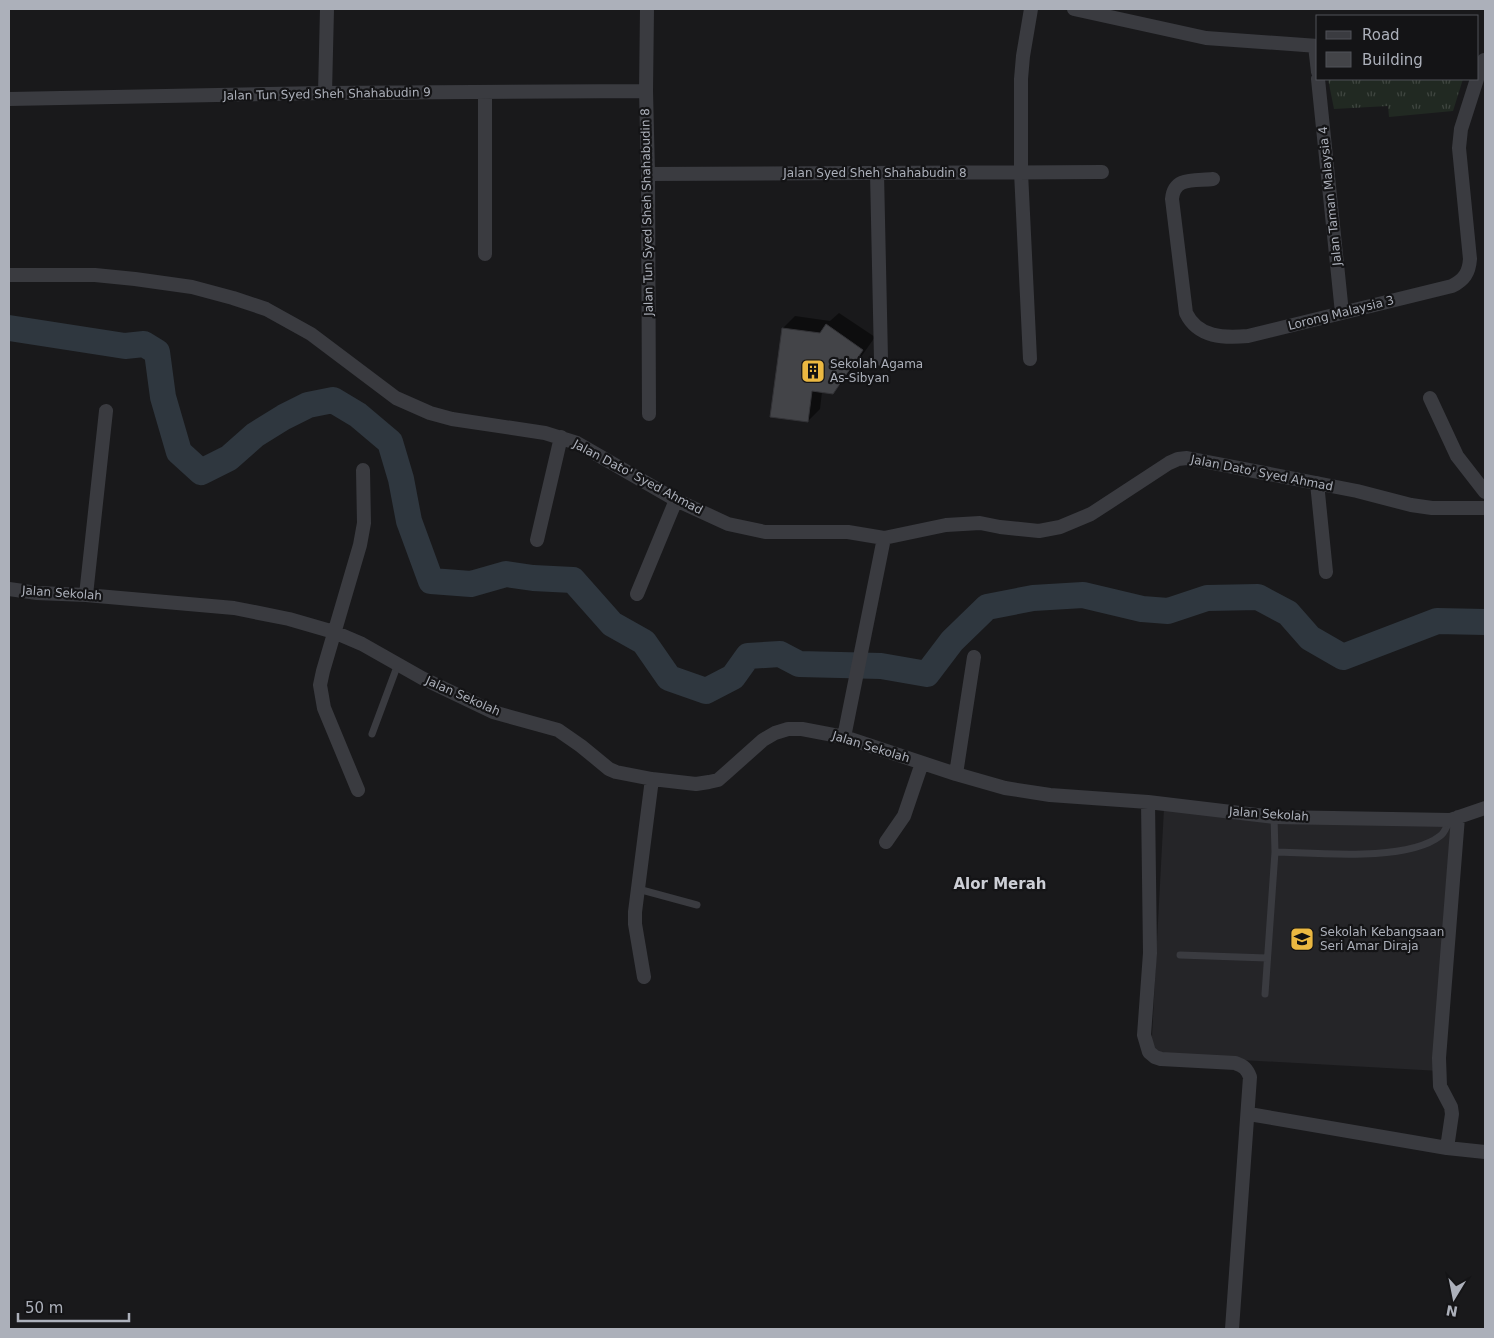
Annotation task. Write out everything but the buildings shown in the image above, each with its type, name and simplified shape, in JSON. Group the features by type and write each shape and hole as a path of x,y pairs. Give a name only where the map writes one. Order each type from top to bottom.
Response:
{"street":[{"path":"325,93 327,9"},
{"name":"Jalan Tun Syed Sheh Shahabudin 8","path":"647,9 649,414"},
{"path":"1030,359 1021,172 1022,56 1031,9"},
{"path":"1074,9 1206,38 1316,46"},
{"name":"Lorong Malaysia 3","path":"1479,73 1482,59"},
{"name":"Jalan Taman Malaysia 4","path":"1318,80 1342,313"},
{"name":"Lorong Malaysia 3","path":"1213,179 1182,182 1173,191 1172,199 1186,313 1199,330 1210,334 1233,337 1248,336 1452,286 1465,277 1470,270 1459,148 1461,129 1477,80"},
{"name":"Jalan Tun Syed Sheh Shahabudin 9","path":"9,99 325,93 646,91"},
{"path":"484,254 485,93"},
{"name":"Jalan Syed Sheh Shahabudin 8","path":"648,174 1102,172"},
{"path":"877,173 881,359"},
{"name":"Jalan Dato' Syed Ahmad","path":"9,275 95,276 135,279 192,287 266,309 311,334 408,405 452,419 545,433 578,443 676,500 728,524 751,530 773,532 848,532 884,538 946,525 980,523 1039,531 1060,527 1091,514 1169,463 1187,458 1357,491 1411,505 1432,508 1485,508"},
{"path":"1430,398 1457,456 1485,492"},
{"path":"86,594 106,411"},
{"path":"537,540 560,438"},
{"path":"358,790 321,697 320,685 362,530 364,504 363,470"},
{"path":"1317,483 1326,572"},
{"path":"637,594 676,500"},
{"path":"844,737 884,538"},
{"name":"Jalan Sekolah","path":"9,588 37,593 86,594 254,611 334,632 398,663 422,678 493,712 558,730 616,772 652,779 696,784 718,780 763,740 775,733 788,730 802,730 844,737 1005,788 1050,795 1148,802 1274,817 1454,818 1485,808"},
{"path":"956,774 974,657"},
{"path":"886,842 904,816 922,763"},
{"path":"644,977 634,924 652,779"},
{"path":"1148,802 1150,953 1144,1035 1146,1046 1155,1058 1242,1065 1248,1070 1250,1077 1232,1329"},
{"path":"1447,1148 1452,1114 1451,1107 1440,1086 1439,1058 1454,818"},
{"path":"1248,1114 1447,1148 1485,1152"}],"lane":[{"path":"372,734 398,663"},
{"path":"1265,994 1275,852 1274,817"},
{"path":"1275,852 1382,853 1411,849 1443,835 1454,818"},
{"path":"638,888 697,905"},
{"path":"1180,955 1267,958"}],"shaded area":[{"name":"Sekolah Kebangsaan Seri Amar Diraja","path":"1164,808 1453,823 1440,1071 1151,1055"}],"green space":[{"path":"1328,80 1463,80 1453,111 1389,117 1388,106 1334,109"}],"waterway":[{"path":"9,328 125,346 144,344 157,352 163,397 179,452 201,472 229,458 255,435 284,417 308,405 333,400 358,415 390,442 401,479 409,521 431,581 471,584 506,574 533,578 573,580 612,624 644,642 669,678 706,691 733,677 748,656 780,654 799,664 881,666 927,674 952,641 987,607 1033,598 1083,595 1142,609 1168,611 1207,598 1258,597 1288,613 1310,638 1343,657 1437,621 1485,622"}],"place":[{"name":"Sekolah Agama As-Sibyan","path":"813,371"},
{"name":"Sekolah Kebangsaan Seri Amar Diraja","path":"1302,939"}],"district":[{"name":"Alor Merah","path":"1000,884"}]}
